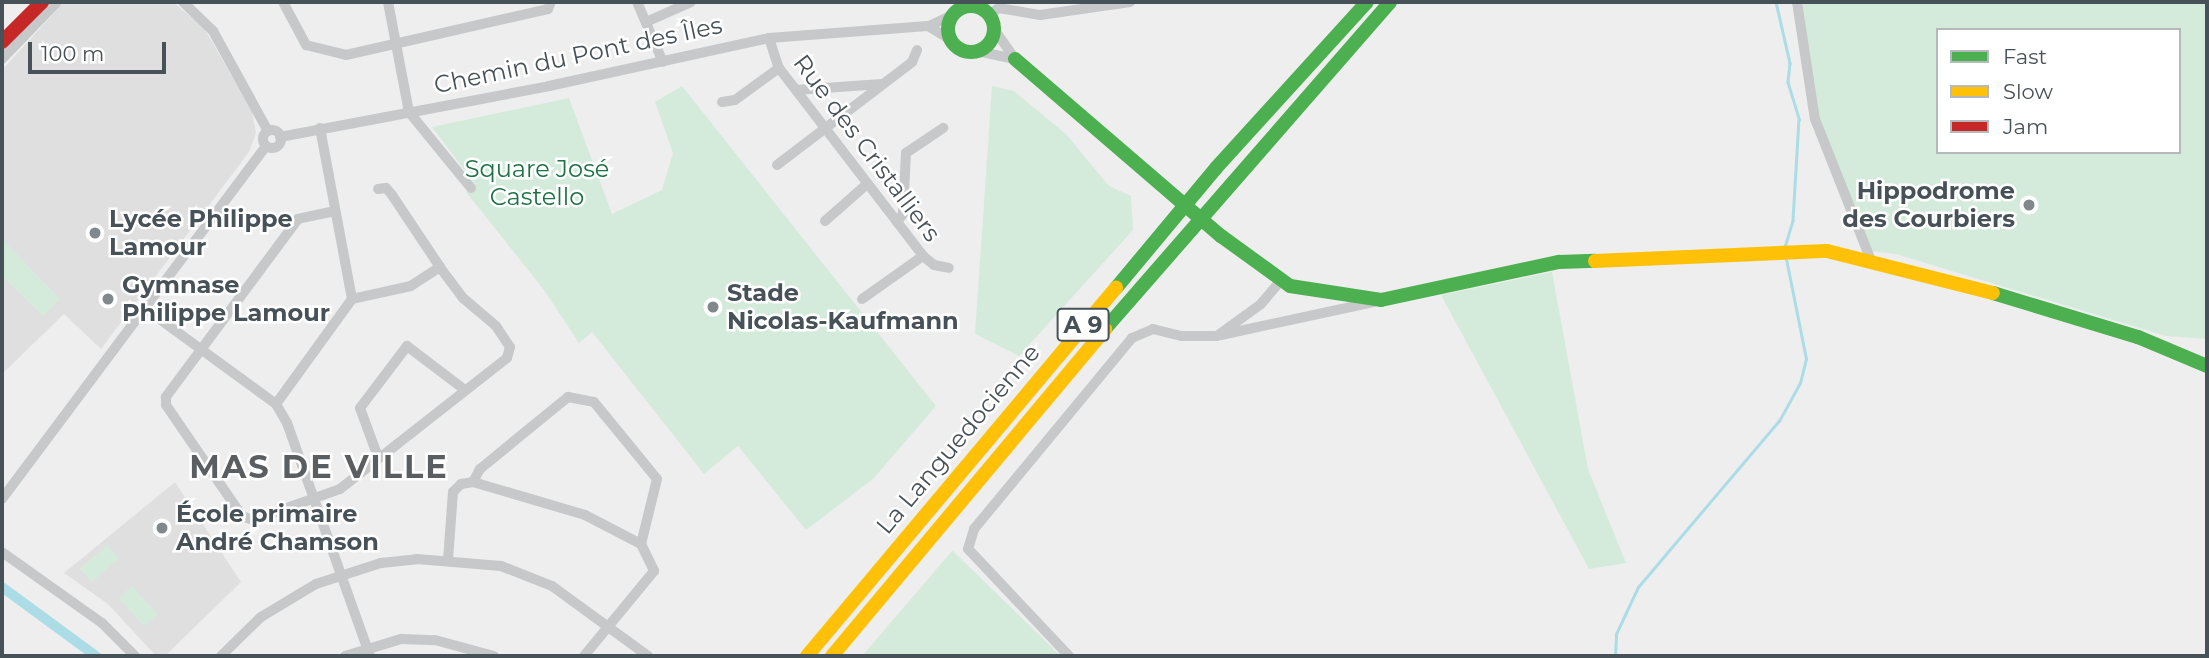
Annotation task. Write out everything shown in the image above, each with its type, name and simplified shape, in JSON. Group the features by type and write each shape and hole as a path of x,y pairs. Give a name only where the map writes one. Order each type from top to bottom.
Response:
{"main road":[{"path":"2,42 42,2"},
{"name":"La Languedocienne","path":"807,656 1216,168 1367,2"},
{"name":"La Languedocienne","path":"832,656 1188,230 1390,2"},
{"path":"971,5 986,9 995,30 988,46 977,51 961,50 950,39 948,26 955,9 971,5"},
{"path":"1015,59 1221,236 1290,286 1381,300 1559,262 1780,252 1870,258 2138,337 2207,366"}],"street":[{"path":"2,59 57,2"},
{"path":"183,2 213,31 268,131 280,137"},
{"path":"283,2 312,49 346,55 396,47 548,9 551,2"},
{"path":"388,2 409,112 471,188"},
{"path":"638,2 663,62"},
{"path":"646,22 691,2"},
{"path":"986,9 999,8 1040,15 1130,2"},
{"path":"1797,2 1815,119 1870,258"},
{"name":"Chemin du Pont des Îles","path":"266,146 277,146 280,137 320,128 663,62 769,38 928,26 955,9"},
{"path":"928,26 950,39"},
{"path":"995,30 1015,59"},
{"name":"Rue des Cristalliers","path":"769,38 779,68 923,256 934,265 949,268"},
{"path":"777,165 912,62 917,50"},
{"path":"977,51 1015,59"},
{"path":"723,102 735,100 779,68"},
{"path":"796,90 883,84"},
{"path":"320,128 352,299"},
{"path":"897,222 903,214 905,153 943,128"},
{"name":"Chemin du Pont des Îles","path":"266,146 263,139 268,131"},
{"name":"Chemin du Pont des Îles","path":"2,499 266,146"},
{"path":"825,221 867,184"},
{"path":"335,211 298,219 166,397 166,405 242,516 253,520 340,489 507,358 510,347 440,267 392,195 386,188 378,189"},
{"path":"862,299 923,256"},
{"path":"276,404 352,299 411,286 440,267"},
{"path":"1217,336 1261,304 1281,280"},
{"path":"1069,656 968,549 974,529 1132,338 1153,329 1182,337 1217,336 1381,300"},
{"path":"143,307 276,404 315,498 368,652"},
{"path":"378,457 360,408 407,346 465,390"},
{"path":"473,482 480,469 568,397 587,400 657,479 641,544"},
{"path":"449,560 453,492 461,484 473,482 585,515 641,544 654,571 584,656"},
{"path":"2,552 102,623 135,656"},
{"path":"221,656 268,612 342,573 381,563 449,560 501,566 552,586 648,656"},
{"path":"345,656 368,652 401,639 435,640 494,656"}],"shaded area":[{"name":"Lycée Philippe Lamour","path":"64,2 173,2 204,28 252,111 256,133 249,152 101,349 64,314 2,374 2,70"},
{"name":"École primaire André Chamson","path":"175,482 241,582 167,654 156,656 108,604 64,573"}],"green space":[{"name":"Hippodrome des Courbiers","path":"1802,2 2207,2 2207,339 2166,336 1896,254 1870,251 1819,121"},
{"name":"Stade Nicolas-Kaufmann","path":"682,86 936,406 873,479 806,530 738,446 704,474 592,332 579,343 544,290 466,192 475,184 432,127 569,98 612,214 662,190 673,153 655,102"},
{"path":"992,86 1014,91 1066,134 1109,186 1131,196 1133,230 1019,356 975,334"},
{"path":"2,239 60,299 43,316 2,276"},
{"path":"1552,272 1588,469 1626,563 1589,569 1441,295"},
{"path":"107,545 119,559 92,582 80,569"},
{"path":"953,551 1061,656 862,656"},
{"path":"132,586 157,614 144,626 119,598"}],"waterway":[{"path":"1776,2 1790,63 1788,82 1799,119 1793,221 1785,248"},
{"path":"1615,656 1616,634 1638,587 1779,421 1800,383 1806,359 1786,259"},
{"path":"2,587 96,656"}],"traffic: fast":[{"path":"1116,288 1216,168 1367,2"},
{"path":"1105,329 1390,2"},
{"path":"971,6 987,13 994,29 987,45 971,52 955,45 948,29 955,13 971,6"},
{"path":"1015,59 1221,236 1290,286 1381,300 1559,262 1595,261"},
{"path":"1993,293 2138,337 2207,366"}],"traffic: slow":[{"path":"1595,261 1827,251 1993,293"},
{"path":"807,656 1116,288"},
{"path":"832,656 1105,329"}],"traffic: jam":[{"path":"2,42 42,2"}],"place":[{"name":"Hippodrome des Courbiers","path":"2029,205"},
{"name":"Lycée Philippe Lamour","path":"95,233"},
{"name":"Gymnase Philippe Lamour","path":"108,299"},
{"name":"Stade Nicolas-Kaufmann","path":"713,307"},
{"name":"École primaire André Chamson","path":"162,528"}],"district":[{"name":"MAS DE VILLE","path":"319,467"}],"park label":[{"name":"Square José Castello","path":"537,183"}]}
